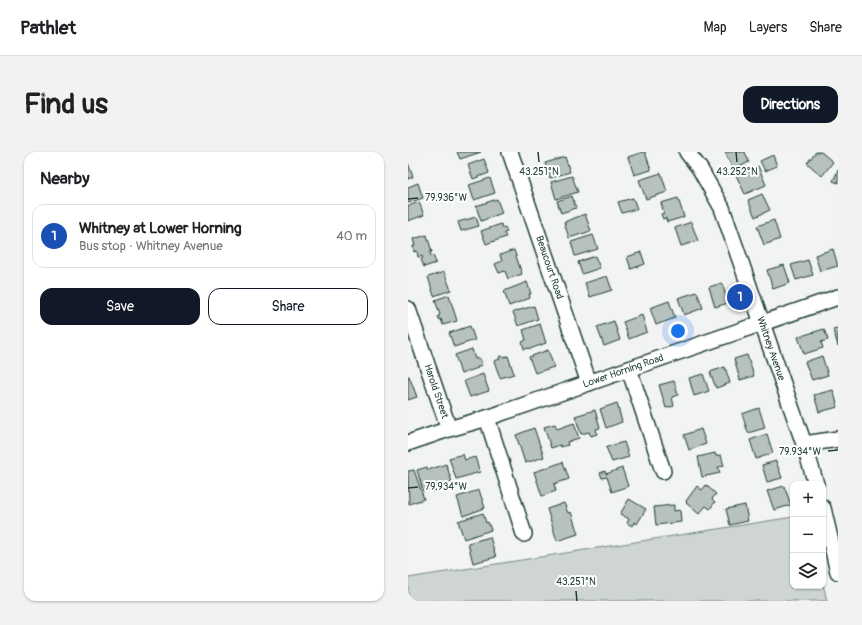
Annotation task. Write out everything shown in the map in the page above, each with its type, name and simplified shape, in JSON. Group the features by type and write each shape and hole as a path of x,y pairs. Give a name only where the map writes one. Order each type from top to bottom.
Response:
{"street":[{"name":"Beaucourt Road","path":"510,152 589,383"},
{"name":"Whitney Avenue","path":"687,152 700,169 722,208 763,323 815,481"},
{"name":"Lower Horning Road","path":"408,443 487,418 838,297"},
{"name":"Harold Street","path":"408,309 449,429"},
{"path":"630,369 663,471"},
{"path":"487,418 524,534"},
{"path":"804,444 838,439"},
{"path":"825,517 838,572"}],"shaded area":[{"path":"790,517 790,589 824,589 827,601 408,601 408,578"}],"building":[{"path":"457,152 481,152 460,159"},
{"path":"645,152 651,170 634,175 628,157"},
{"path":"725,152 745,152 749,162 733,170"},
{"path":"816,152 821,152 833,162 822,176 807,163"},
{"path":"773,155 777,166 765,171 760,161"},
{"path":"565,157 570,172 550,178 545,163"},
{"path":"484,159 489,173 473,179 468,165"},
{"path":"408,163 413,177 408,179"},
{"path":"758,166 766,185 745,194 736,175"},
{"path":"838,170 838,183 833,181"},
{"path":"661,173 667,192 646,199 639,180"},
{"path":"572,176 578,192 556,199 551,182"},
{"path":"490,178 495,193 474,200 469,185"},
{"path":"418,183 423,198 408,203 408,187"},
{"path":"762,194 770,210 755,217 748,200"},
{"path":"572,196 576,208 561,213 557,201"},
{"path":"633,198 637,209 622,213 618,202"},
{"path":"678,198 684,217 667,222 666,218 663,219 661,214 664,213 661,203"},
{"path":"497,199 502,213 481,221 476,206"},
{"path":"419,202 424,215 408,221 408,206"},
{"path":"585,214 591,231 569,238 564,222"},
{"path":"476,217 479,226 461,231 458,222"},
{"path":"774,220 780,239 764,245 757,226"},
{"path":"691,222 698,241 681,246 675,228"},
{"path":"501,224 502,228 505,227 507,232 504,233 506,237 486,244 481,231"},
{"path":"427,235 432,252 430,252 431,256 433,255 436,263 424,267 421,259 423,258 422,256 418,257 417,251 414,252 413,246 415,246 413,239"},
{"path":"593,235 598,249 575,256 571,242"},
{"path":"833,249 838,266 820,271 815,255"},
{"path":"514,250 522,274 508,279 505,271 499,273 495,264 502,261 500,255"},
{"path":"641,252 645,264 631,269 627,257"},
{"path":"595,256 600,268 582,274 578,262"},
{"path":"808,260 813,275 796,280 791,265"},
{"path":"784,265 790,283 773,289 767,270"},
{"path":"444,272 451,290 434,296 428,277"},
{"path":"607,276 612,290 590,297 585,283"},
{"path":"527,282 531,294 529,294 530,298 509,306 504,291"},
{"path":"722,283 728,303 715,307 709,287"},
{"path":"697,292 703,308 684,315 678,298"},
{"path":"449,295 457,321 443,325 441,319 439,320 438,316 440,315 435,300"},
{"path":"669,301 675,318 656,325 650,308"},
{"path":"534,306 538,319 518,326 513,312"},
{"path":"642,315 647,332 629,339 623,322"},
{"path":"614,321 620,340 604,346 597,327"},
{"path":"540,324 546,343 530,349 524,349 522,342 526,340 523,330"},
{"path":"470,326 475,340 454,347 449,333"},
{"path":"838,328 838,346 833,329"},
{"path":"824,329 828,340 821,342 823,348 804,354 798,337"},
{"path":"472,349 475,359 479,358 482,365 461,374 455,355"},
{"path":"548,350 554,367 535,373 529,357"},
{"path":"747,355 754,376 740,380 734,359"},
{"path":"508,356 514,374 500,378 494,361 500,359 499,357"},
{"path":"822,356 828,375 812,380 805,362"},
{"path":"725,367 730,383 716,388 710,372"},
{"path":"483,374 489,391 470,397 464,381"},
{"path":"703,374 709,391 694,396 689,378"},
{"path":"408,376 417,397 408,400"},
{"path":"674,381 678,395 672,397 674,406 666,408 659,385"},
{"path":"833,390 838,407 819,412 814,395"},
{"path":"617,403 622,422 606,428 600,409"},
{"path":"759,408 765,428 748,433 742,414"},
{"path":"595,410 600,428 596,429 597,434 591,436 589,432 581,434 575,416"},
{"path":"574,423 579,438 567,442 568,445 561,447 560,445 551,448 544,427 555,424 557,429"},
{"path":"534,428 544,457 525,463 516,435"},
{"path":"701,429 706,444 689,450 684,435"},
{"path":"767,434 773,453 756,459 750,440"},
{"path":"624,442 629,457 612,462 606,447"},
{"path":"715,453 716,456 721,455 724,466 718,467 720,473 702,477 698,457"},
{"path":"463,454 465,460 475,457 480,472 456,479 449,458"},
{"path":"776,461 782,478 767,482 762,465"},
{"path":"563,462 569,479 554,484 556,491 542,496 534,472"},
{"path":"446,464 452,482 437,487 438,490 433,492 432,489 423,491 417,470 427,467 428,470"},
{"path":"622,468 628,486 612,492 607,477 602,478 600,473 605,471 606,474"},
{"path":"414,470 424,499 409,504 408,471"},
{"path":"706,485 716,494 712,499 715,502 710,509 706,506 699,514 686,503 686,501 697,486 702,490"},
{"path":"784,486 790,505 774,510 767,491"},
{"path":"479,490 485,508 463,516 457,497"},
{"path":"629,499 646,509 637,524 634,522 632,526 627,523 629,519 620,514"},
{"path":"564,503 568,513 571,512 578,534 557,541 547,509"},
{"path":"674,505 674,511 680,510 681,522 656,525 654,507"},
{"path":"745,505 748,521 730,525 726,509"},
{"path":"483,513 486,523 488,522 491,530 464,539 458,521"},
{"path":"490,537 496,557 473,563 468,543"}],"place":[{"name":"Whitney at Lower Horning","path":"740,297"}]}
